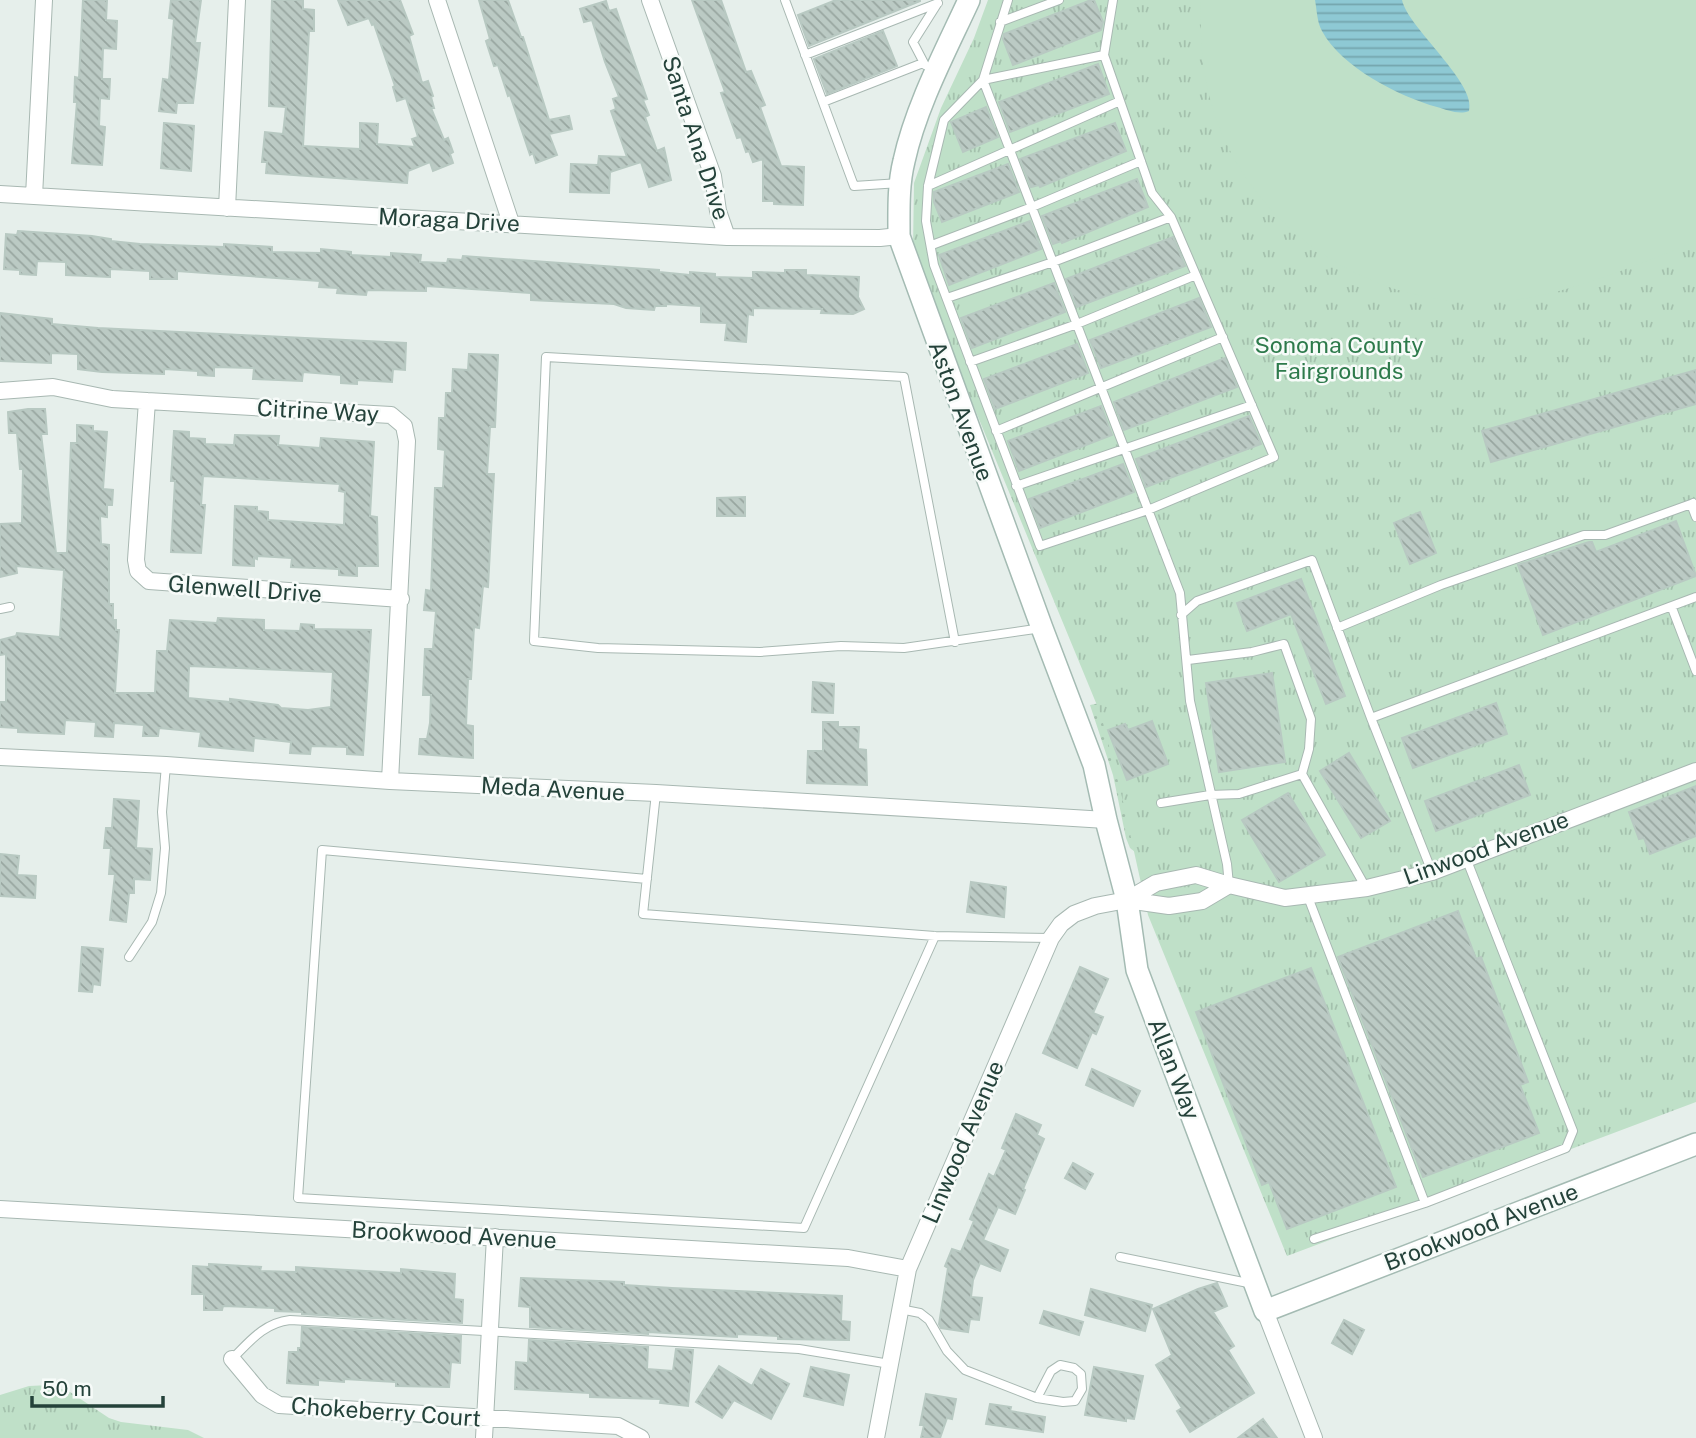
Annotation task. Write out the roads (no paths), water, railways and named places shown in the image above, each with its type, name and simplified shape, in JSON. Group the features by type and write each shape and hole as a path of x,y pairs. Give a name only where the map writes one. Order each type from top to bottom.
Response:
{"street":[{"path":"34,196 44,0"},
{"path":"227,208 237,0"},
{"path":"438,0 511,223"},
{"name":"Santa Ana Drive","path":"650,0 713,176 718,211 727,237"},
{"name":"Aston Avenue","path":"970,0 929,68 907,145 900,183 898,236 1094,765 1105,820"},
{"name":"Moraga Drive","path":"0,194 727,237 898,236"},
{"name":"Citrine Way","path":"0,391 53,387 112,399 391,415 404,426 407,441 401,599 390,781"},
{"name":"Glenwell Drive","path":"147,401 136,560 138,571 149,581 401,599"},
{"name":"Meda Avenue","path":"0,757 1105,820"},
{"name":"Linwood Avenue","path":"1127,900 1156,883 1196,875 1285,898 1367,888 1432,872 1696,771"},
{"name":"Allan Way","path":"1105,820 1127,900 1137,970 1265,1311"},
{"name":"Linwood Avenue","path":"876,1438 908,1269 1051,938 1061,924 1074,914 1096,906 1127,900 1169,906 1202,901 1229,885"},
{"name":"Brookwood Avenue","path":"1265,1311 1696,1144"},
{"name":"Brookwood Avenue","path":"0,1209 848,1258 908,1269"},
{"path":"484,1438 495,1237"},
{"path":"1265,1311 1314,1438"},
{"name":"Chokeberry Court","path":"232,1359 262,1395 279,1405 618,1426 641,1438"}],"lane":[{"path":"1008,0 983,80 944,120 928,186 926,221 934,265 1040,547 1148,510 1274,457 1171,217 1152,193 1104,55 1113,0"},
{"path":"1000,22 1059,0"},
{"path":"788,1 853,186 900,183"},
{"path":"822,102 929,68 913,42 939,1"},
{"path":"805,55 939,1"},
{"path":"983,80 1104,55"},
{"path":"983,80 1180,593 1190,701 1227,864 1229,885"},
{"path":"928,186 1120,101"},
{"path":"932,245 1141,161"},
{"path":"947,298 1053,262 1171,217"},
{"path":"970,362 1077,324 1196,275"},
{"path":"996,432 1223,337"},
{"path":"955,642 904,377 546,357 534,641 598,648 760,652 841,646 904,648 955,642 1042,628"},
{"path":"1016,486 1252,405"},
{"path":"1337,628 1466,576 1584,535 1605,535 1693,503 1696,517"},
{"path":"1181,615 1197,601 1312,561 1432,872"},
{"path":"1371,718 1696,597"},
{"path":"0,609 10,607"},
{"path":"1672,608 1696,671"},
{"path":"1188,660 1252,652 1284,644 1311,719 1309,749 1302,775 1367,888"},
{"path":"129,957 152,922 161,893 165,848 162,812 166,765"},
{"path":"1161,803 1210,795 1239,794 1302,775"},
{"path":"656,793 643,914 935,936 1051,938"},
{"path":"647,879 322,850 298,1198 804,1228 935,936"},
{"path":"1314,1239 1425,1203 1566,1148 1573,1130 1466,859"},
{"path":"1308,897 1425,1203"},
{"path":"1120,1256 1255,1284"},
{"path":"900,1309 920,1313 929,1320 947,1351 965,1370 1037,1398 1074,1401 1082,1390 1081,1374 1074,1368 1060,1365 1051,1371 1037,1398"},
{"path":"232,1359 261,1329 276,1322 290,1320 799,1349 890,1364"}],"water":[{"path":"1315,0 1402,0 1416,25 1463,86 1469,99 1469,111 1453,112 1406,96 1357,68 1343,57 1322,31"}],"park label":[{"name":"Sonoma County Fairgrounds","path":"1339,358"}]}
